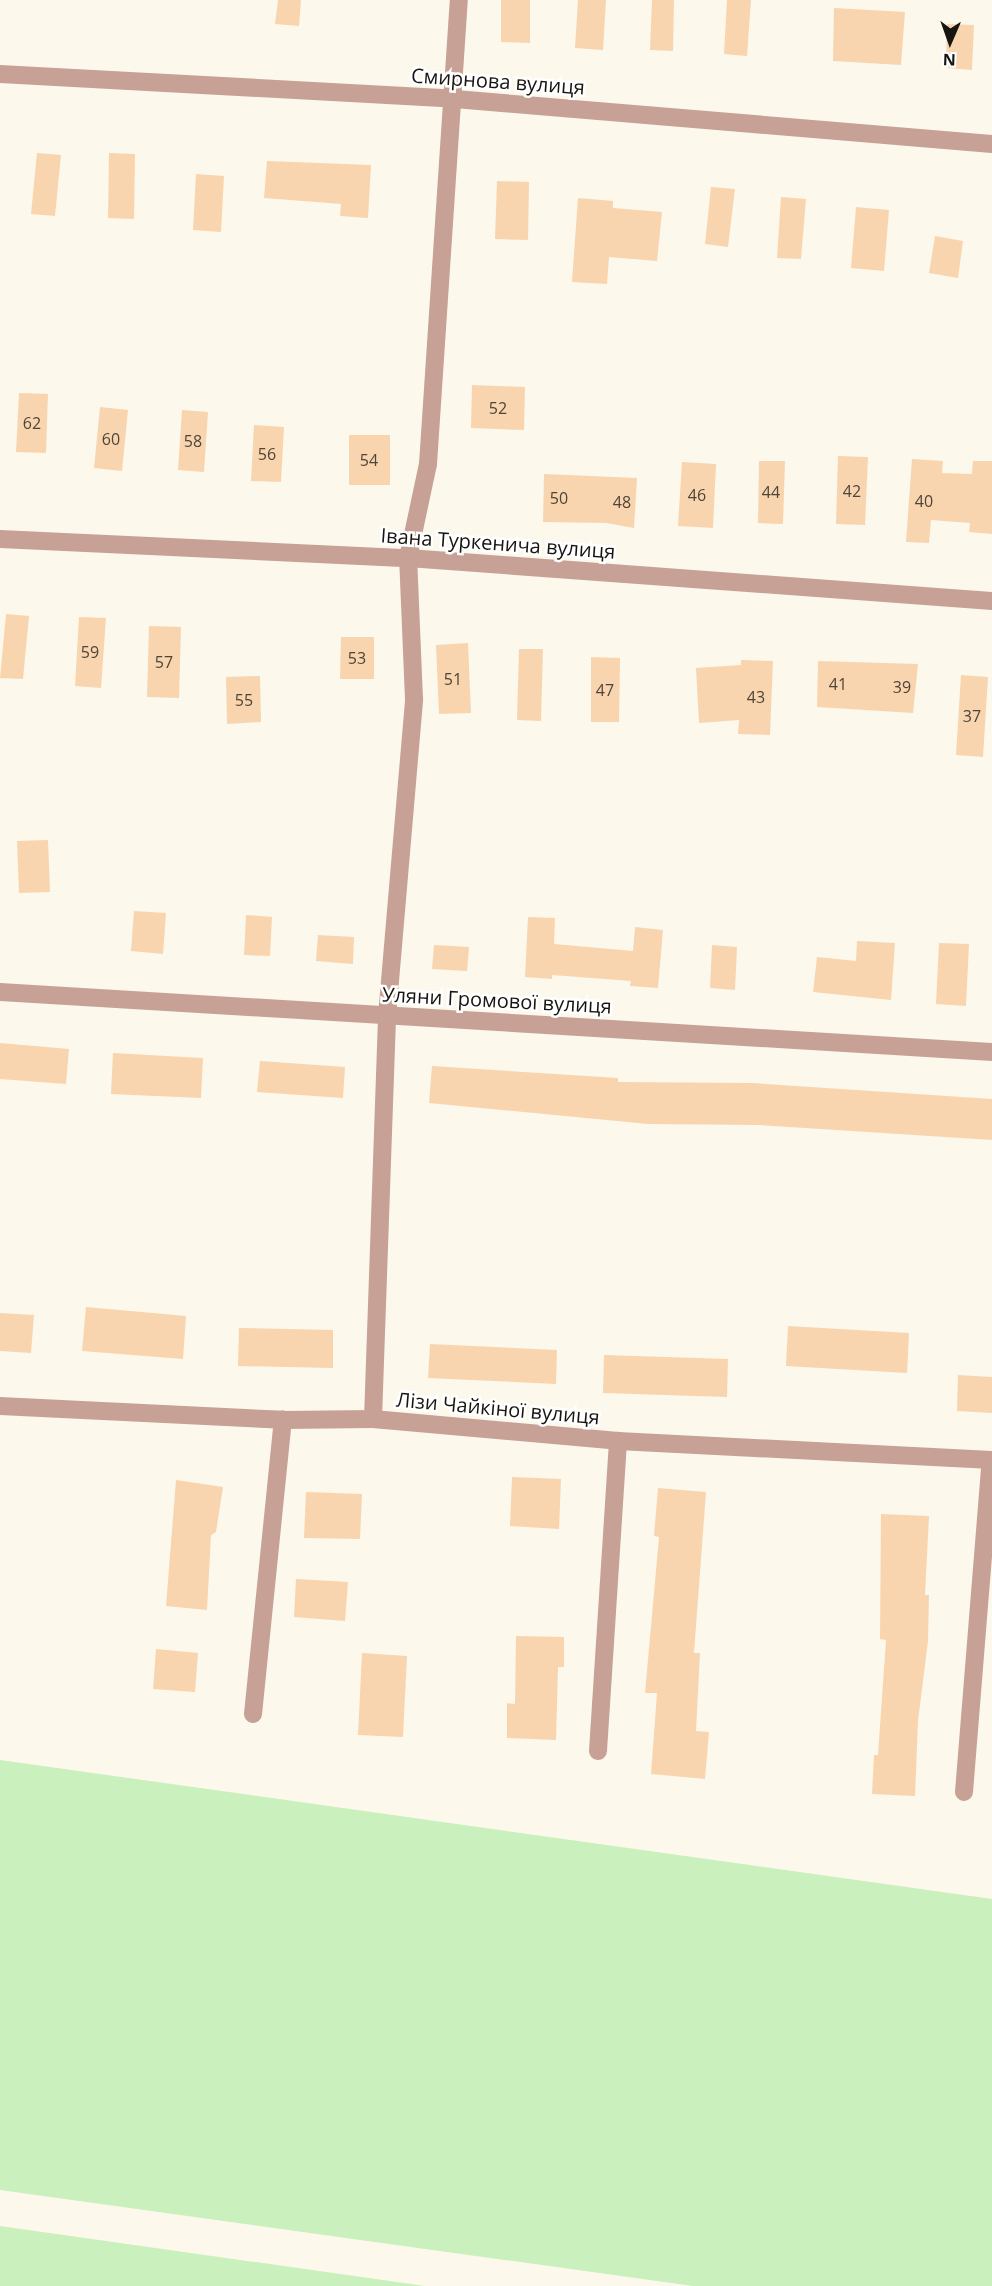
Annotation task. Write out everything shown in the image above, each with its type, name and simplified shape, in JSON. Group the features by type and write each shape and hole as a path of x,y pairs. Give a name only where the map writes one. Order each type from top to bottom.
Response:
{"street":[{"path":"373,1419 387,1016 414,699 408,558 428,464 459,0"},
{"name":"Смирнова вулиця","path":"0,74 454,99 992,144"},
{"name":"Івана Туркенича вулиця","path":"0,539 408,558 992,601"},
{"name":"Уляни Громової вулиця","path":"0,992 992,1052"},
{"name":"Лізи Чайкіної вулиця","path":"0,1406 283,1420 373,1419 618,1440 992,1460"},
{"path":"253,1714 283,1420"},
{"path":"598,1751 618,1440"},
{"path":"964,1792 992,1460"}],"green space":[{"path":"0,1760 992,1899 992,2286 693,2286 0,2190"},
{"path":"0,2226 425,2286 0,2286"}],"building":[{"path":"278,0 301,0 299,26 275,24"},
{"path":"501,0 530,0 530,43 501,42"},
{"path":"578,0 606,0 603,50 575,48"},
{"path":"652,0 674,0 673,51 650,50"},
{"path":"727,0 751,0 747,56 724,54"},
{"path":"834,8 905,12 901,65 833,61"},
{"path":"947,24 974,25 972,70 946,68"},
{"path":"37,153 61,155 55,216 31,214"},
{"path":"109,153 135,154 134,219 108,218"},
{"path":"267,161 371,165 368,218 340,216 341,204 264,198"},
{"path":"196,174 224,176 221,232 193,230"},
{"path":"497,181 529,182 528,240 495,239"},
{"path":"711,187 735,189 728,247 705,244"},
{"path":"781,197 806,199 801,259 777,258"},
{"path":"578,198 613,201 613,208 662,212 657,261 609,257 607,284 572,282"},
{"path":"856,207 889,210 884,271 851,268"},
{"path":"935,236 963,241 958,278 929,273"},
{"path":"472,385 525,387 524,430 471,428"},
{"path":"19,393 48,394 46,453 16,452"},
{"path":"100,407 128,410 122,471 94,468"},
{"path":"182,410 208,412 204,472 178,470"},
{"path":"254,425 284,427 281,482 251,481"},
{"path":"349,435 390,435 390,485 349,485"},
{"path":"838,456 868,457 865,525 836,524"},
{"path":"912,459 943,461 942,473 972,474 973,461 992,461 992,534 969,532 970,523 931,520 929,543 906,542"},
{"path":"759,461 785,461 783,524 758,523"},
{"path":"682,462 716,464 713,528 678,526"},
{"path":"544,474 637,478 634,528 606,523 543,522"},
{"path":"6,614 29,616 23,679 0,678"},
{"path":"79,617 106,618 101,688 75,686"},
{"path":"149,626 181,627 179,698 147,697"},
{"path":"341,637 374,637 374,679 340,679"},
{"path":"468,643 471,713 439,714 436,645"},
{"path":"519,649 543,649 541,721 517,720"},
{"path":"591,657 620,658 619,722 591,722"},
{"path":"741,660 773,661 770,735 738,734 739,720 699,723 696,668 741,665"},
{"path":"818,661 918,664 913,713 817,707"},
{"path":"961,675 988,677 983,757 956,755"},
{"path":"260,676 261,722 227,724 226,677"},
{"path":"48,840 50,892 19,893 17,841"},
{"path":"134,911 166,913 163,954 131,951"},
{"path":"246,915 272,917 270,956 244,955"},
{"path":"528,917 555,918 554,944 633,951 635,927 663,930 658,988 630,986 631,981 552,975 552,979 525,977"},
{"path":"318,935 354,937 353,964 316,961"},
{"path":"857,941 895,943 891,1000 813,992 817,957 856,961"},
{"path":"939,943 969,944 966,1006 936,1004"},
{"path":"434,945 469,947 467,971 432,969"},
{"path":"712,945 737,947 735,990 710,988"},
{"path":"0,1043 69,1049 66,1084 0,1079"},
{"path":"113,1053 203,1058 201,1098 111,1094"},
{"path":"260,1061 345,1067 343,1098 257,1092"},
{"path":"432,1066 618,1078 618,1082 752,1083 992,1099 992,1140 759,1125 648,1124 429,1103"},
{"path":"86,1307 186,1316 183,1359 82,1351"},
{"path":"0,1313 34,1315 31,1353 0,1351"},
{"path":"788,1326 909,1333 907,1373 786,1366"},
{"path":"239,1328 333,1330 333,1368 238,1366"},
{"path":"430,1344 557,1350 556,1384 428,1378"},
{"path":"604,1355 728,1359 727,1397 603,1393"},
{"path":"958,1375 992,1377 992,1413 957,1411"},
{"path":"512,1477 561,1479 559,1529 510,1526"},
{"path":"176,1480 223,1487 216,1532 211,1535 207,1610 166,1606"},
{"path":"658,1488 706,1492 694,1653 700,1653 696,1731 709,1732 705,1779 651,1774 657,1693 645,1693 659,1537 654,1536"},
{"path":"306,1492 362,1494 360,1539 304,1538"},
{"path":"881,1514 929,1516 925,1595 929,1595 928,1641 918,1721 915,1796 872,1794 874,1755 878,1755 886,1640 880,1639"},
{"path":"296,1579 348,1582 345,1621 294,1617"},
{"path":"516,1636 564,1637 564,1667 558,1667 556,1740 507,1738 507,1703 515,1704"},
{"path":"156,1649 198,1653 195,1692 153,1689"},
{"path":"362,1653 407,1656 403,1737 358,1735"}]}
